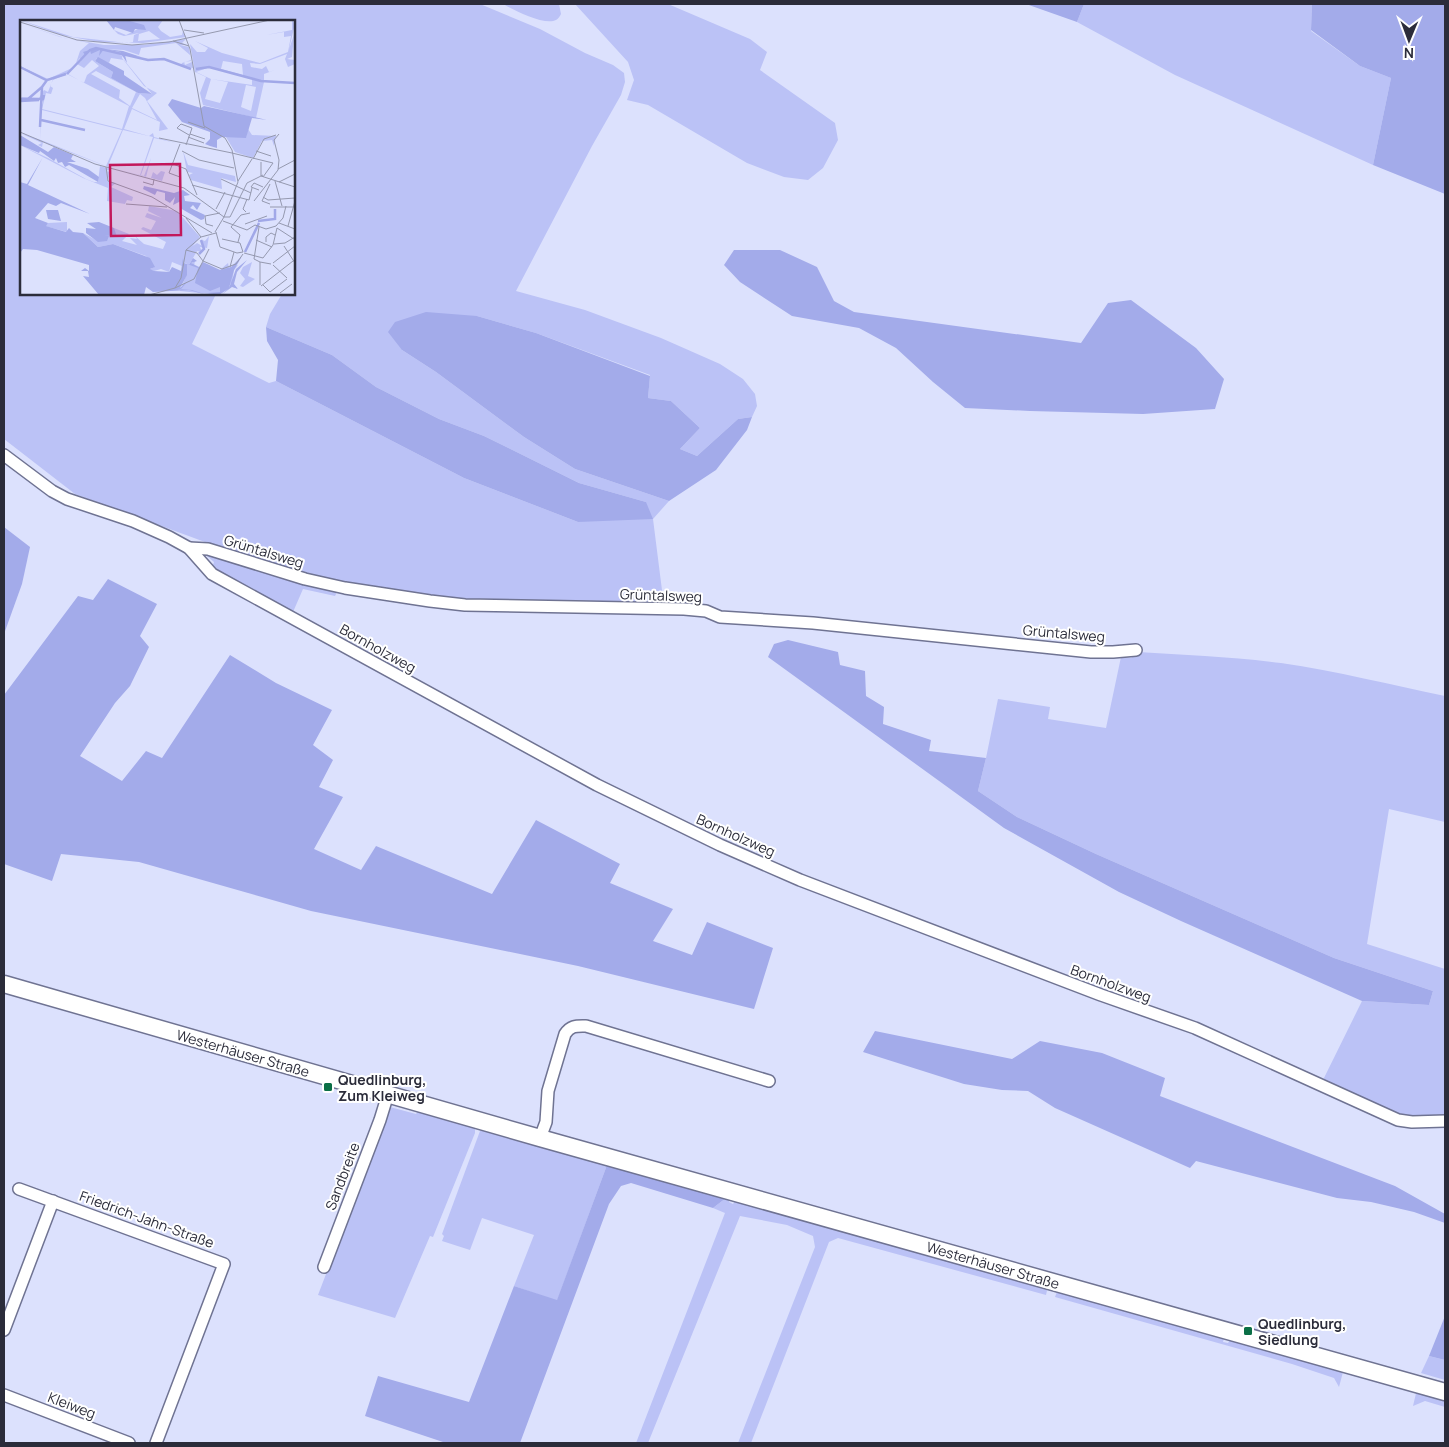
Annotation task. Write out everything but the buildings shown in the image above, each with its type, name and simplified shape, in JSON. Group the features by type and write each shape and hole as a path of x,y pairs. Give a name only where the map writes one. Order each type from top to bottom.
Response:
{"main road":[{"name":"Westerhäuser Straße","path":"4,984 540,1138 1445,1392"}],"street":[{"name":"Bornholzweg","path":"4,455 52,491 84,506 133,521 169,537 189,548 212,574 597,785 720,845 800,880 1101,996 1195,1028 1398,1120 1412,1122 1445,1121"},
{"name":"Grüntalsweg","path":"189,548 208,549 305,579 345,588 457,604 684,609 706,611 720,617 823,624 1091,652 1136,650"},
{"path":"540,1138 546,1122 548,1091 565,1034 573,1026 586,1026 769,1081"},
{"name":"Sandbreite","path":"324,1267 380,1120 388,1094"},
{"name":"Friedrich-Jahn-Straße","path":"20,1189 224,1264 156,1443"},
{"path":"4,1330 53,1201"},
{"name":"Kleiweg","path":"4,1395 129,1443"}],"shaded area":[{"path":"4,4 480,4 540,29 585,53 613,65 624,73 625,82 621,95 516,291 585,310 661,338 720,364 743,379 755,394 757,406 752,417 738,419 697,456 680,449 700,428 671,401 648,398 650,375 536,333 477,316 402,350 436,372 524,437 575,469 669,501 653,519 664,606 468,601 341,583 299,573 213,545 75,494 4,439"},
{"path":"503,4 559,4 561,14 556,20 545,21"},
{"path":"575,4 668,4 750,39 767,52 760,70 835,123 838,140 823,168 808,180 784,177 747,163 648,105 627,100 634,80 628,62"},
{"path":"1026,4 1084,4 1077,22"},
{"path":"1084,4 1312,4 1311,31 1360,66 1391,78 1373,165 1175,75 1077,22"},
{"path":"1312,4 1445,4 1445,194 1373,165 1391,78 1360,66 1311,30"},
{"path":"734,250 780,250 817,267 834,301 854,312 1081,343 1108,303 1131,300 1196,348 1224,379 1215,409 1143,414 965,408 896,348 859,328 792,316 740,282 724,265"},
{"path":"426,312 477,316 536,333 650,376 648,398 671,401 700,428 680,449 697,456 738,419 752,417 747,430 716,470 669,501 575,469 524,437 436,372 402,350 388,332 395,322"},
{"path":"266,327 332,355 376,387 439,419 484,436 579,483 646,502 653,519 578,522 464,478 276,381 278,360 267,341"},
{"path":"4,527 30,547 22,584 4,634"},
{"path":"207,554 338,590 335,596 303,589 293,612 216,569 213,565 214,562"},
{"path":"108,579 157,604 140,636 149,647 130,686 115,703 80,756 122,781 146,751 162,758 230,655 276,683 332,710 313,745 333,760 319,787 343,797 314,849 361,870 376,846 492,894 536,820 620,864 610,883 673,909 653,941 692,955 707,922 773,948 754,1009 578,966 311,911 139,862 61,854 52,881 4,864 4,695 78,596 93,600"},
{"path":"788,640 838,652 840,665 865,671 866,696 884,707 883,724 931,740 929,751 986,758 978,791 1017,817 1096,854 1334,958 1433,991 1429,1005 1362,1001 1119,892 1004,828 768,657 774,644"},
{"path":"1138,652 1227,658 1302,666 1445,696 1445,822 1389,809 1367,944 1445,969 1445,1117 1409,1118 1394,1116 1323,1080 1362,1001 1429,1005 1433,991 1334,958 1096,854 1017,817 978,791 998,699 1050,707 1048,719 1106,728 1121,657 1131,658"},
{"path":"875,1031 1012,1059 1040,1041 1102,1053 1165,1078 1160,1096 1395,1186 1445,1214 1445,1223 1414,1212 1371,1202 1337,1198 1196,1161 1190,1168 1055,1108 1028,1091 1002,1090 964,1084 863,1052"},
{"path":"390,1107 416,1114 419,1110 475,1127 475,1133 433,1237 430,1236 395,1318 318,1295"},
{"path":"484,1128 516,1137 517,1140 524,1142 528,1140 730,1198 729,1202 733,1204 737,1198 1048,1286 1046,1295 838,1238 829,1242 751,1443 738,1443 815,1247 813,1236 787,1225 740,1216 648,1443 636,1443 725,1213 713,1208 726,1198 607,1165 557,1301 514,1286 534,1235 482,1218 470,1250 442,1241 444,1236 442,1234 480,1131"},
{"path":"607,1165 726,1198 713,1208 631,1183 621,1186 609,1204 520,1443 446,1443 365,1416 378,1376 469,1402 514,1286 557,1300"},
{"path":"1058,1289 1224,1338 1223,1342 1228,1343 1230,1340 1343,1372 1339,1387 1334,1378 1292,1364 1055,1297"},
{"path":"1445,1316 1445,1360 1429,1356"},
{"path":"1429,1356 1445,1360 1445,1380 1421,1373"},
{"path":"1417,1389 1445,1397 1445,1407 1425,1401 1413,1406"}],"place":[{"name":"Quedlinburg, Zum Kleiweg","path":"328,1087"},
{"name":"Quedlinburg, Siedlung","path":"1248,1331"}]}
